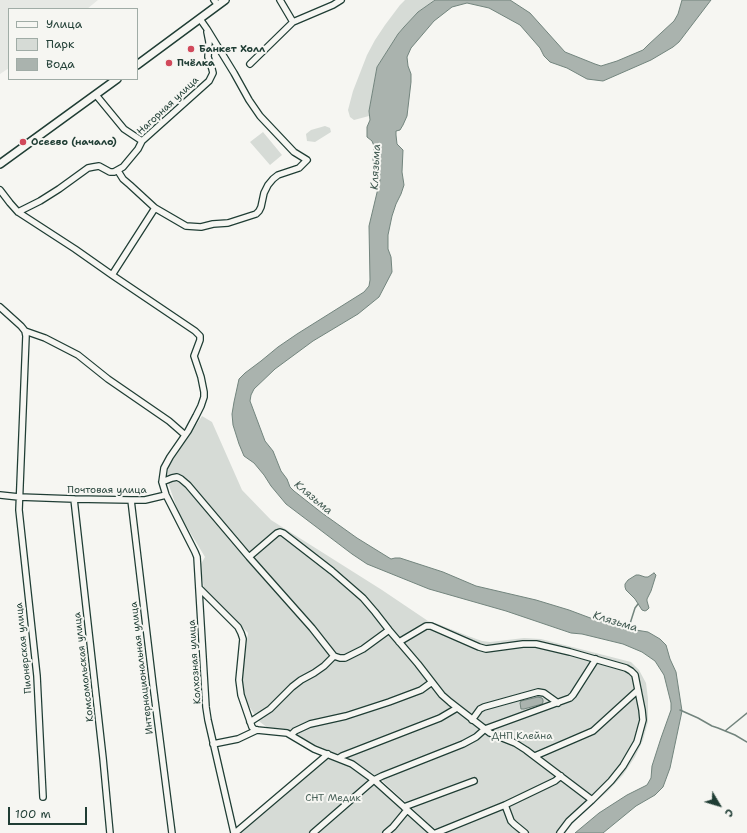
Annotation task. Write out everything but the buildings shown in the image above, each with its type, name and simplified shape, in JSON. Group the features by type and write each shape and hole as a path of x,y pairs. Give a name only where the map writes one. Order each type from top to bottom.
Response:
{"main road":[{"path":"138,64 200,19 216,3 225,0"},
{"path":"0,164 116,80"}],"street":[{"path":"280,0 292,22"},
{"path":"250,64 292,22 334,5 341,0"},
{"path":"18,212 53,193 92,166 99,166 110,172 118,171 123,179 156,208 186,226 201,227 213,224 228,223 256,214 259,211 264,193 273,179 284,172 299,168 307,160 294,152 260,116 200,19"},
{"name":"Нагорная улица","path":"118,171 131,158 142,141 209,81 212,69 208,57 209,42 207,29"},
{"path":"96,95 124,129 142,141"},
{"path":"0,190 18,212 75,249 195,331 200,336 194,356 201,377 204,397 187,433 164,468 162,482 166,496"},
{"path":"112,275 156,208"},
{"path":"0,307 25,331 46,338 78,355 108,379 187,433"},
{"name":"Пионерская улица","path":"25,331 19,510 37,676 43,797"},
{"path":"162,482 177,477 182,479 188,485 312,628 334,656 345,658 363,649 389,630"},
{"name":"Почтовая улица","path":"0,495 19,497 131,500 154,499 166,496"},
{"name":"Колхозная улица","path":"166,496 197,557 206,706 213,744 234,833 328,754"},
{"name":"Комсомольская улица","path":"74,499 102,743 110,833"},
{"name":"Интернациональная улица","path":"131,500 172,833"},
{"path":"249,557 277,533 284,533 363,598 442,695 485,729 496,736 515,743 535,756 592,800"},
{"path":"199,588 238,627 241,633 242,639 239,680 241,695 250,722 254,729 257,730"},
{"path":"399,642 426,626 431,626 486,649 522,644 536,644 596,659 631,670 635,675 642,710 642,720 637,742 623,766 611,781 569,821 560,833"},
{"path":"250,722 270,709 292,687 324,666 334,656"},
{"path":"314,833 374,780 463,744 476,737 485,729 570,698 596,659"},
{"path":"291,735 295,730 310,724 346,716 421,690 432,682"},
{"path":"535,756 594,731 638,690"},
{"path":"472,720 480,709 484,707 538,692 544,693 558,703"},
{"path":"338,758 440,718 457,708"},
{"path":"213,744 238,739 257,730 287,733 314,749 352,764 374,780 433,833"},
{"path":"436,833 505,805 555,781 561,776"},
{"path":"386,833 393,827 406,808 474,780"},
{"path":"505,805 511,820 525,833"}],"shaded area":[{"path":"0,0 98,0 88,8 8,8 8,69 0,74"}],"green space":[{"path":"405,0 434,0 418,12 398,34 377,67 369,116 354,120 350,117 348,110 353,91 367,55 385,25"},
{"path":"325,126 330,128 331,132 315,142 307,141 306,134 311,130"},
{"path":"263,132 282,155 270,165 250,142"},
{"name":"ДНП Клейна","path":"202,416 212,422 242,490 271,520 428,621 482,641 490,642 524,638 541,639 631,662 639,670 646,683 648,722 643,740 635,757 623,775 607,792 577,818 565,833 439,833 379,778 360,765 342,756 317,747 288,730 268,728 260,722 246,702 242,679 248,633 204,589 201,564 205,557 179,514 167,480 169,466"},
{"name":"СНТ Медик","path":"327,757 346,765 375,784 428,833 238,833"}],"water":[{"name":"Клязьма","path":"435,0 510,0 530,13 565,52 601,66 643,50 674,21 678,14 682,0 711,0 679,42 673,47 651,60 603,81 587,79 567,68 550,62 520,25 489,8 467,3 452,7 434,21 411,48 407,57 411,74 411,82 407,116 400,130 396,131 397,144 403,150 402,172 404,185 392,216 388,235 388,249 391,257 392,272 379,297 358,314 313,341 275,369 254,389 250,401 265,441 273,451 281,471 287,479 290,487 322,513 357,538 391,559 400,558 443,572 476,586 536,600 624,628 648,632 660,639 666,645 676,672 682,711 670,768 663,787 655,795 636,806 603,833 575,833 599,813 627,795 647,785 651,778 652,766 671,710 671,703 664,675 655,661 642,652 623,644 582,634 571,633 506,611 429,589 367,564 286,504 254,463 244,456 233,425 232,414 239,379 278,347 364,292 369,286 369,226 380,180 373,160 374,146 372,141 367,137 367,127 370,120 369,111 377,67 404,27 418,12"},
{"path":"654,573 656,575 647,599 649,608 645,611 642,610 635,599 626,590 625,584 636,575 648,577"},
{"path":"538,697 542,698 542,704 521,709 521,701"}],"waterway":[{"name":"Клязьма","path":"628,630 635,608 638,604"},
{"path":"680,710 747,742"},
{"path":"725,731 747,713"}],"place":[{"name":"Банкет Холл","path":"191,49"},
{"name":"Пчёлка","path":"169,63"},
{"name":"Осеево (начало)","path":"23,142"}]}
